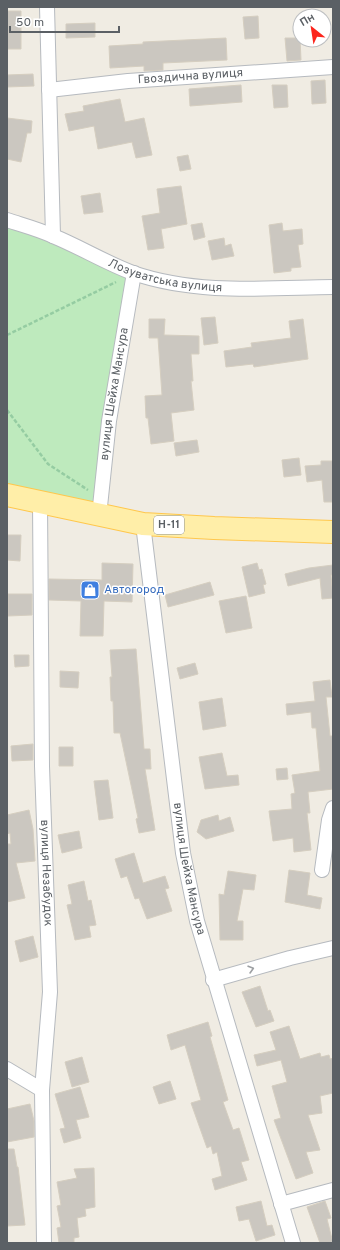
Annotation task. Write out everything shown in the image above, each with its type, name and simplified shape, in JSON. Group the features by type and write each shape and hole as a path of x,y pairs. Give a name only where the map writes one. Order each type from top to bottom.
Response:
{"main road":[{"name":"Н-11","path":"7,495 40,502 100,507 143,524 333,532"}],"street":[{"path":"47,7 53,236"},
{"name":"Гвоздична вулиця","path":"49,90 128,81 333,67"},
{"name":"Лозуватська вулиця","path":"7,220 53,236 134,273 176,283 201,287 333,287"},
{"name":"вулиця Шейха Мансура","path":"100,507 109,421 134,273"},
{"name":"вулиця Незабудок","path":"40,502 42,766 50,992 42,1090 44,1243"},
{"name":"вулиця Шейха Мансура","path":"143,524 183,853 197,921 213,980 292,1243"},
{"path":"322,870 329,820 333,808"},
{"path":"213,980 290,958 333,948"},
{"path":"7,1069 42,1090"},
{"path":"281,1204 333,1190"}],"path":[{"path":"7,336 134,273"},
{"path":"7,410 48,464 100,507"}],"green space":[{"path":"7,220 134,273 99,516 7,495"}],"building":[{"path":"7,11 21,11 21,49 7,49"},
{"path":"258,16 259,38 245,39 243,17"},
{"path":"95,23 95,37 66,38 66,24"},
{"path":"226,38 227,60 163,63 163,70 144,71 144,66 110,68 109,46 143,44 143,42"},
{"path":"285,38 292,38 292,48 300,48 301,60 287,61"},
{"path":"33,74 34,86 7,87 7,75"},
{"path":"325,80 326,103 312,104 311,81"},
{"path":"241,85 242,102 190,106 189,89"},
{"path":"272,85 287,85 288,107 274,108"},
{"path":"120,99 125,122 144,118 152,155 136,158 132,142 98,149 94,126 69,131 65,114 84,111 83,106"},
{"path":"7,118 32,121 31,133 27,133 21,162 7,159"},
{"path":"188,155 191,169 180,171 177,157"},
{"path":"181,186 187,224 161,229 164,248 148,250 142,216 160,213 157,189"},
{"path":"100,193 103,212 84,214 81,196"},
{"path":"202,223 205,237 194,240 191,225"},
{"path":"282,223 283,231 302,229 303,244 298,245 301,267 291,268 291,271 274,273 269,225"},
{"path":"224,238 225,246 231,244 234,256 212,260 208,241"},
{"path":"215,317 218,343 204,345 201,318"},
{"path":"149,319 165,319 164,335 199,336 199,354 191,354 193,381 191,381 194,410 171,413 174,441 151,444 148,418 146,418 145,396 162,395 158,338 149,338"},
{"path":"303,319 308,359 254,367 253,364 226,367 224,351 252,347 251,343 291,338 289,321"},
{"path":"197,440 199,452 176,456 174,443"},
{"path":"299,458 301,475 284,477 282,460"},
{"path":"321,461 333,461 333,502 324,502 322,480 307,482 305,466 321,465"},
{"path":"7,535 21,535 20,561 7,560"},
{"name":"Автогород","path":"102,563 133,564 132,602 104,601 103,636 80,636 81,601 49,600 49,579 102,580"},
{"path":"257,563 259,570 262,569 266,584 263,585 265,593 249,597 242,567"},
{"path":"333,565 333,575 331,575 333,598 322,599 320,578 288,586 285,574 309,568"},
{"path":"210,582 214,595 168,607 165,595"},
{"path":"8,594 32,594 32,615 8,616"},
{"path":"246,596 252,628 226,633 219,601"},
{"path":"136,649 144,749 150,749 151,769 145,769 155,830 139,833 136,819 138,818 120,733 114,733 113,701 111,701 110,677 112,677 110,650"},
{"path":"14,655 29,655 29,666 15,667"},
{"path":"195,663 198,674 180,679 177,668"},
{"path":"60,671 79,672 78,688 60,687"},
{"path":"330,680 332,697 326,697 330,736 333,736 333,789 308,792 310,813 307,813 311,850 294,852 293,838 273,841 269,811 292,809 291,794 295,793 292,775 320,771 316,728 312,728 311,712 287,715 286,704 315,701 313,682"},
{"path":"222,698 226,726 203,730 199,702"},
{"path":"33,744 33,760 12,761 11,746"},
{"path":"59,747 73,747 73,766 59,766"},
{"path":"222,753 227,776 238,775 239,785 205,789 199,757"},
{"path":"287,768 288,779 277,780 276,769"},
{"path":"108,780 113,818 99,820 94,781"},
{"path":"29,810 33,829 35,861 16,863 25,898 7,902 7,844 11,844 10,833 7,834 7,815"},
{"path":"218,815 219,821 230,817 234,831 206,839 197,832 201,820"},
{"path":"79,831 82,848 62,853 58,835"},
{"path":"134,853 143,883 165,876 169,888 165,889 172,911 147,919 139,898 135,899 127,876 121,878 115,859"},
{"path":"289,870 310,873 307,895 322,898 320,909 285,902"},
{"path":"228,871 256,875 254,890 243,889 237,921 243,921 243,940 220,940 219,894 224,895"},
{"path":"84,881 88,901 91,900 96,925 89,926 91,937 75,940 67,905 72,904 68,885"},
{"path":"33,936 38,957 20,962 15,941"},
{"path":"260,986 268,1011 270,1010 274,1021 256,1027 242,992"},
{"path":"208,1022 212,1036 210,1037 228,1100 223,1102 233,1130 239,1128 249,1160 241,1162 247,1180 215,1190 212,1179 222,1176 217,1152 213,1154 211,1146 207,1148 191,1103 201,1100 185,1045 171,1050 167,1035"},
{"path":"289,1026 300,1059 320,1053 321,1057 329,1055 330,1059 333,1058 333,1093 320,1096 322,1113 308,1115 320,1150 306,1152 313,1173 296,1179 274,1120 281,1118 272,1086 287,1082 281,1060 257,1066 254,1055 276,1050 270,1032"},
{"path":"82,1057 89,1082 72,1087 65,1062"},
{"path":"170,1081 176,1099 159,1104 153,1087"},
{"path":"80,1087 89,1117 76,1120 81,1138 64,1143 60,1129 65,1128 55,1094"},
{"path":"30,1104 34,1121 34,1137 7,1142 7,1109"},
{"path":"7,1149 14,1149 18,1167 25,1225 7,1226"},
{"path":"94,1168 95,1207 85,1209 86,1216 77,1218 79,1237 74,1238 74,1243 59,1243 57,1228 61,1227 57,1206 61,1205 57,1182 77,1178 74,1169"},
{"path":"261,1201 267,1226 272,1225 275,1235 256,1241 249,1219 239,1221 236,1207"},
{"path":"325,1201 331,1218 327,1219 333,1243 320,1243 307,1207"}],"place":[{"name":"Автогород","path":"90,590"}]}
